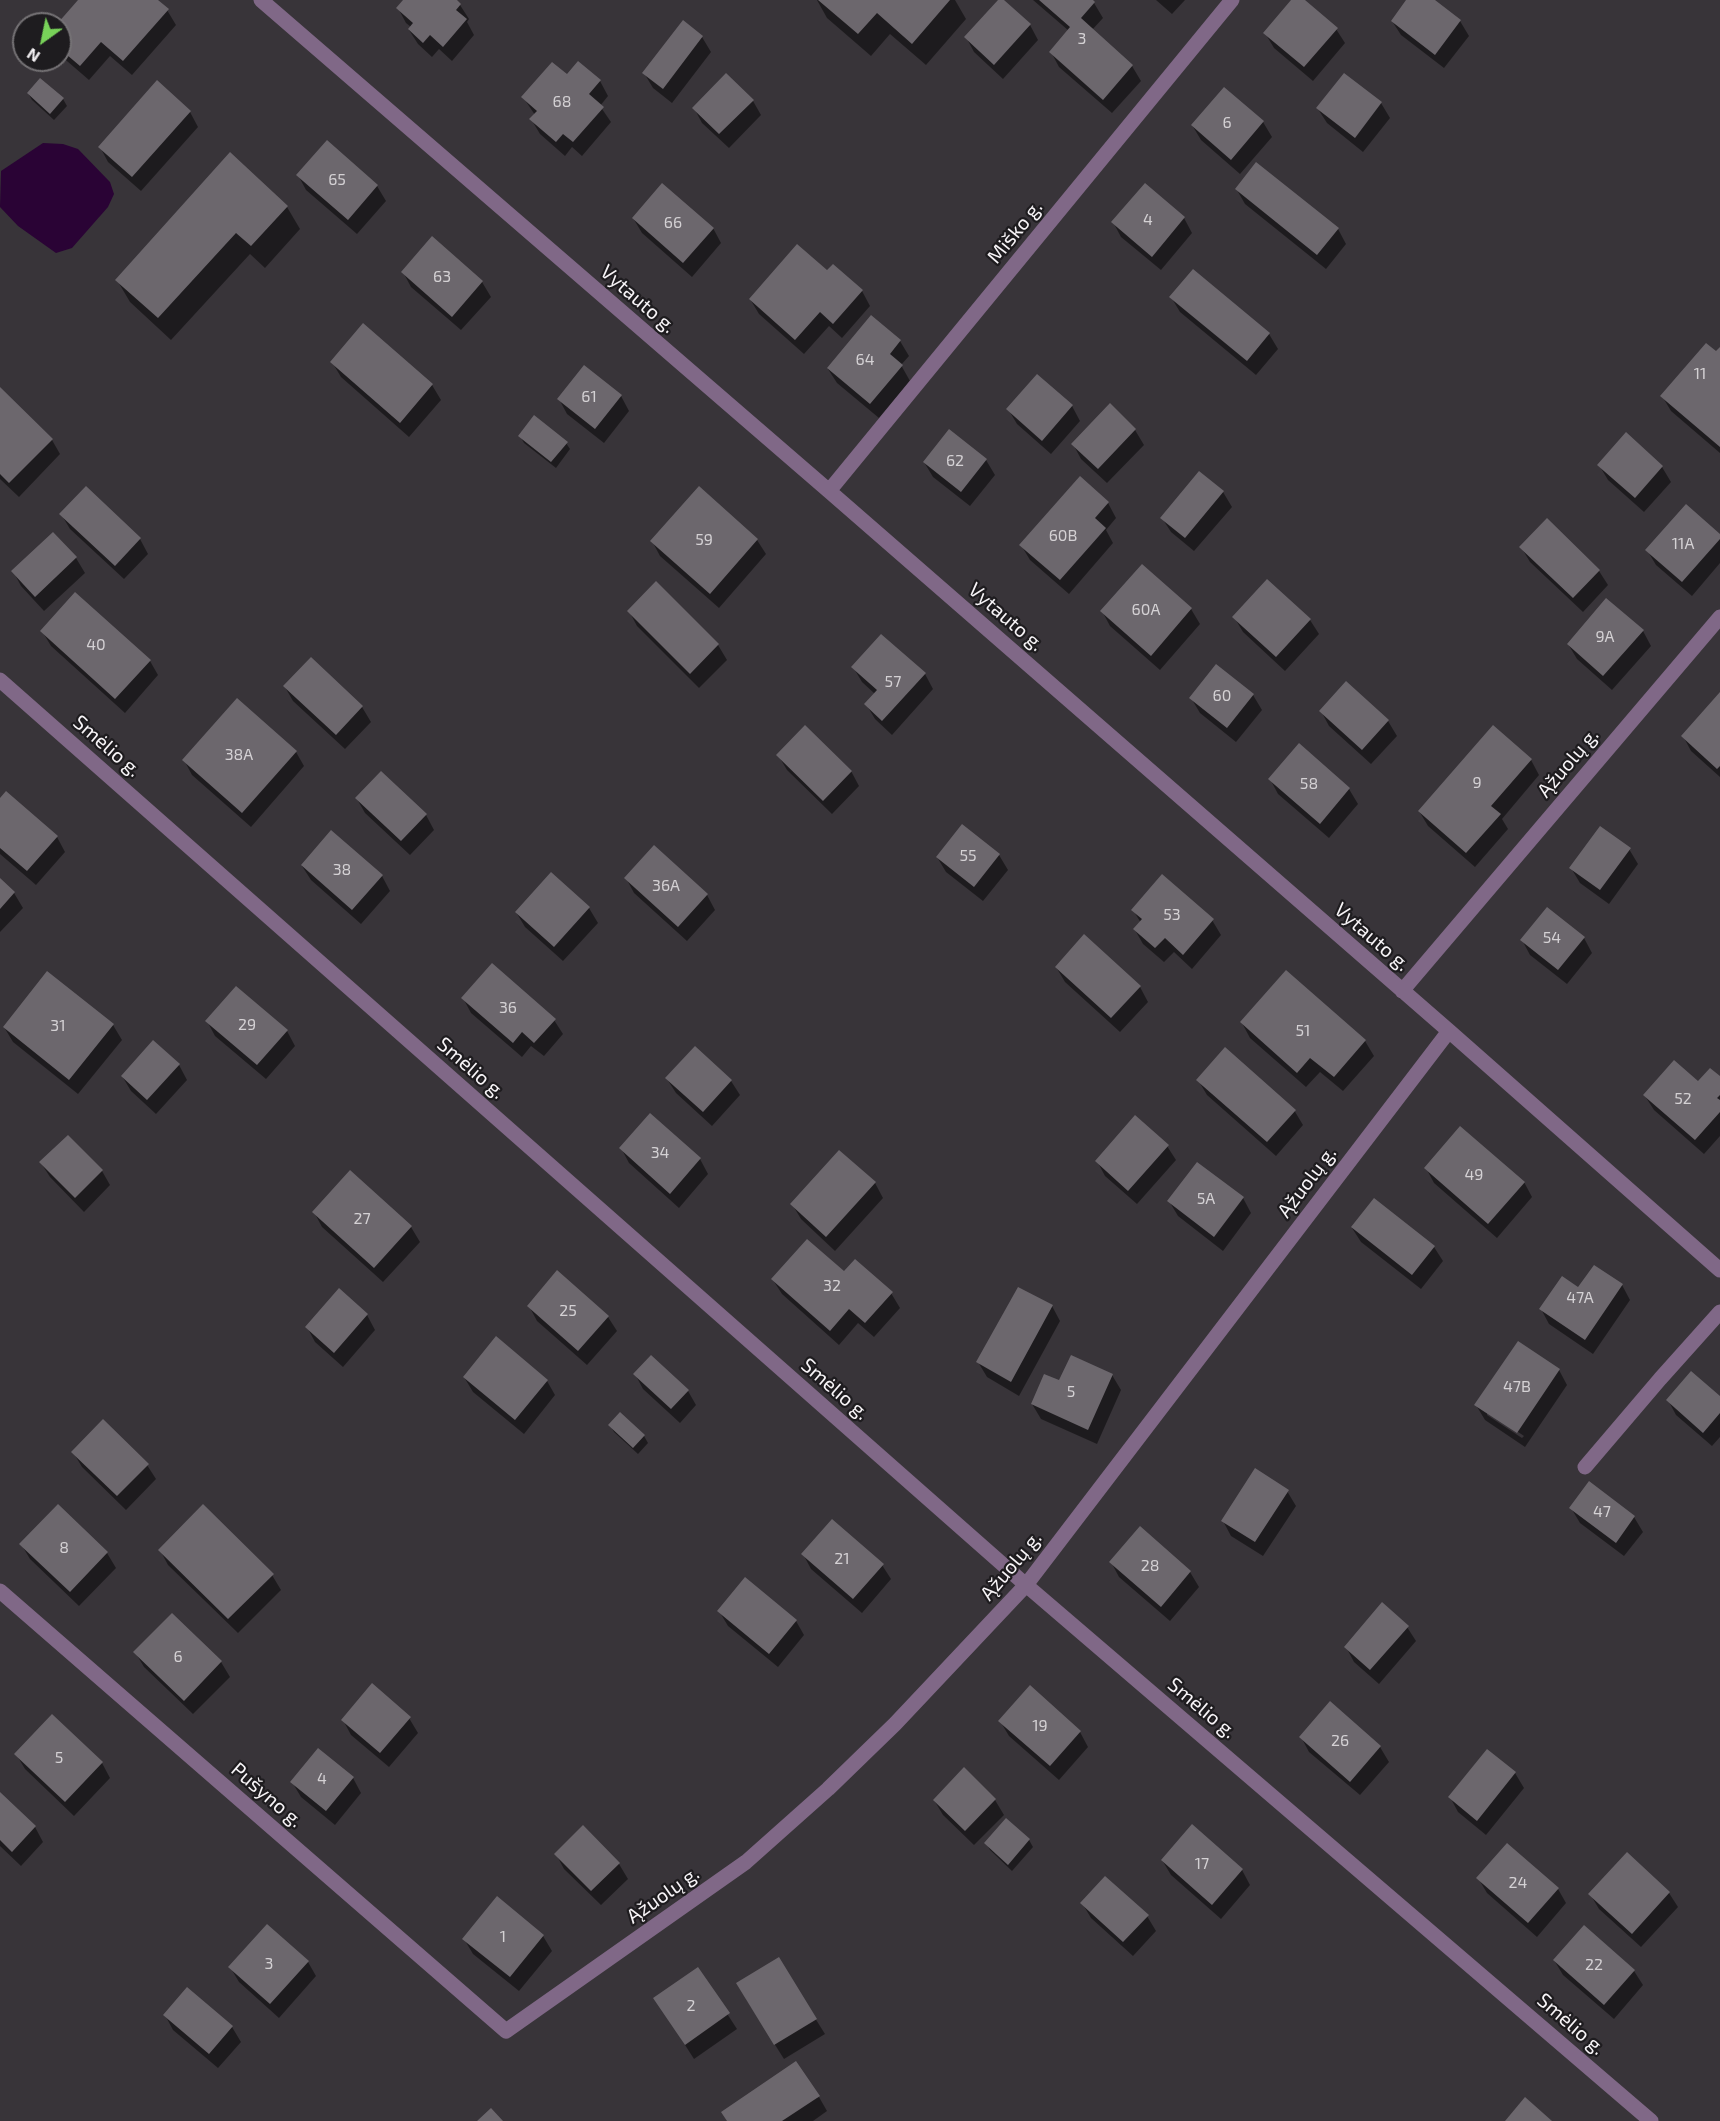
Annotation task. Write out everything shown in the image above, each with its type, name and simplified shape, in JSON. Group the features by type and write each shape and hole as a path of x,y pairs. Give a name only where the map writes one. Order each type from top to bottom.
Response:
{"street":[{"name":"Vytauto g.","path":"261,0 829,491 1720,1269"},
{"name":"Miško g.","path":"829,491 1233,0"},
{"name":"Ąžuolų g.","path":"1402,991 1720,617"},
{"name":"Smėlio g.","path":"0,680 1026,1585 1651,2121"},
{"name":"Ąžuolų g.","path":"506,2031 746,1862 896,1724 1026,1585 1449,1031"},
{"path":"1585,1467 1720,1312"},
{"name":"Pušyno g.","path":"0,1591 506,2031"}],"shaded area":[{"path":"43,143 63,144 78,149 110,182 114,194 108,207 72,248 56,253 18,226 0,207 1,171"}],"building":[{"path":"78,0 158,0 169,9 123,61 101,42 80,66 72,59 72,12 68,12"},
{"path":"403,0 457,0 461,4 456,10 467,19 443,47 430,35 423,43 408,29 413,23 396,8"},
{"path":"818,0 950,0 912,44 877,13 858,34"},
{"path":"998,0 1004,0 1031,24 994,65 964,37"},
{"path":"1039,0 1093,0 1095,2 1081,18 1133,65 1103,100 1049,52 1070,27"},
{"path":"1291,0 1305,0 1338,28 1304,67 1263,33"},
{"path":"1406,0 1435,0 1461,20 1435,55 1391,21"},
{"path":"683,20 703,36 663,89 642,73"},
{"path":"578,61 601,80 589,94 604,107 573,142 563,134 556,142 529,119 537,111 521,97 552,62 567,74"},
{"path":"726,73 754,100 719,134 692,108"},
{"path":"1344,73 1382,102 1355,138 1316,108"},
{"path":"40,78 64,98 50,114 27,93"},
{"path":"157,80 191,111 132,177 98,147"},
{"path":"1224,87 1264,121 1231,160 1191,125"},
{"path":"327,140 378,185 348,220 296,175"},
{"path":"230,152 288,206 251,246 236,233 158,318 115,280"},
{"path":"1256,162 1339,228 1317,255 1235,189"},
{"path":"662,183 714,228 683,263 632,218"},
{"path":"1145,183 1185,217 1152,257 1111,222"},
{"path":"432,236 483,281 452,317 401,272"},
{"path":"797,244 827,270 833,264 863,290 833,324 820,312 795,340 749,299"},
{"path":"1193,269 1270,333 1247,361 1169,297"},
{"path":"871,315 901,340 890,354 903,365 870,404 827,368"},
{"path":"363,323 433,384 400,423 330,362"},
{"path":"1706,343 1716,351 1720,347 1720,447 1660,396"},
{"path":"584,365 622,395 595,429 557,399"},
{"path":"1037,374 1073,405 1042,441 1006,409"},
{"path":"0,387 53,439 9,483 0,474"},
{"path":"1110,403 1136,429 1098,469 1071,444"},
{"path":"534,415 568,442 551,462 518,436"},
{"path":"949,429 987,459 961,492 923,462"},
{"path":"1626,432 1663,466 1635,498 1597,465"},
{"path":"1199,471 1224,491 1185,538 1160,518"},
{"path":"1080,476 1109,502 1095,518 1106,528 1060,580 1019,545"},
{"path":"86,486 141,538 115,566 59,514"},
{"path":"699,486 758,539 710,594 650,541"},
{"path":"1686,504 1720,534 1720,539 1682,582 1645,550"},
{"path":"1547,518 1600,570 1573,598 1519,547"},
{"path":"53,532 77,557 35,597 11,571"},
{"path":"1142,564 1192,608 1151,656 1100,611"},
{"path":"1267,579 1311,619 1276,657 1232,617"},
{"path":"656,581 719,644 690,674 627,611"},
{"path":"75,592 151,660 115,699 40,631"},
{"path":"1606,598 1644,630 1603,676 1567,644"},
{"path":"881,634 926,673 882,721 864,704 877,690 851,667"},
{"path":"311,657 363,706 336,735 283,686"},
{"path":"1216,664 1254,694 1227,728 1189,698"},
{"path":"1346,681 1389,720 1362,750 1319,711"},
{"path":"1720,692 1720,766 1717,769 1681,736"},
{"path":"237,698 297,751 242,813 182,760"},
{"path":"805,725 852,771 823,801 776,755"},
{"path":"1493,725 1532,759 1491,806 1501,814 1466,853 1418,811"},
{"path":"1299,743 1350,788 1320,824 1268,779"},
{"path":"381,771 427,814 401,841 355,798"},
{"path":"6,791 58,836 27,871 0,848 0,798"},
{"path":"962,824 1000,854 974,887 936,857"},
{"path":"1600,826 1631,848 1600,890 1569,868"},
{"path":"331,830 383,875 352,910 301,865"},
{"path":"654,845 708,894 678,927 624,878"},
{"path":"551,872 590,907 554,947 515,912"},
{"path":"1162,874 1214,919 1183,955 1165,938 1155,948 1133,929 1142,919 1131,910"},
{"path":"0,878 15,892 0,909"},
{"path":"1547,907 1585,937 1558,970 1520,940"},
{"path":"1084,934 1141,986 1111,1018 1055,967"},
{"path":"492,963 556,1019 534,1043 522,1032 513,1043 461,998"},
{"path":"1286,970 1366,1040 1334,1077 1310,1058 1297,1073 1240,1022"},
{"path":"47,971 114,1024 69,1080 3,1027"},
{"path":"236,986 288,1030 257,1065 205,1021"},
{"path":"153,1040 180,1064 147,1100 121,1076"},
{"path":"695,1046 732,1080 703,1112 665,1078"},
{"path":"1225,1047 1296,1110 1267,1142 1196,1080"},
{"path":"1674,1060 1698,1081 1710,1068 1720,1076 1720,1095 1717,1098 1720,1100 1720,1112 1695,1140 1643,1095"},
{"path":"650,1113 701,1158 670,1194 619,1148"},
{"path":"1135,1115 1169,1145 1128,1191 1095,1161"},
{"path":"1460,1126 1525,1182 1488,1224 1424,1168"},
{"path":"68,1135 103,1170 75,1198 39,1162"},
{"path":"839,1150 876,1182 826,1237 790,1204"},
{"path":"1197,1162 1244,1197 1214,1237 1167,1201"},
{"path":"350,1170 412,1226 374,1268 312,1212"},
{"path":"1374,1198 1435,1246 1412,1275 1351,1227"},
{"path":"807,1239 844,1271 855,1259 893,1292 865,1323 849,1309 830,1331 771,1279"},
{"path":"1594,1265 1623,1284 1585,1340 1539,1309 1562,1276 1578,1287"},
{"path":"557,1270 609,1316 578,1351 527,1306"},
{"path":"1018,1287 1053,1305 1011,1382 976,1362"},
{"path":"339,1288 368,1314 334,1353 305,1327"},
{"path":"496,1336 548,1380 515,1420 463,1377"},
{"path":"1518,1341 1560,1369 1517,1433 1474,1405"},
{"path":"651,1355 689,1390 671,1409 633,1374"},
{"path":"1071,1355 1113,1374 1088,1430 1031,1404 1044,1374 1059,1380"},
{"path":"1691,1371 1720,1396 1720,1413 1703,1433 1666,1400"},
{"path":"620,1412 645,1435 633,1448 608,1425"},
{"path":"103,1419 149,1464 117,1496 71,1452"},
{"path":"1255,1468 1289,1490 1255,1542 1221,1521"},
{"path":"1589,1481 1635,1516 1616,1543 1569,1508"},
{"path":"58,1504 108,1552 70,1592 19,1544"},
{"path":"203,1504 274,1574 228,1619 158,1550"},
{"path":"832,1519 884,1564 853,1599 801,1554"},
{"path":"1140,1526 1191,1571 1161,1607 1109,1562"},
{"path":"745,1577 797,1620 769,1654 717,1611"},
{"path":"1382,1602 1409,1626 1370,1670 1344,1647"},
{"path":"172,1613 222,1661 184,1701 133,1652"},
{"path":"372,1683 411,1717 380,1753 341,1720"},
{"path":"1030,1685 1081,1731 1050,1766 998,1721"},
{"path":"1330,1701 1381,1746 1350,1782 1299,1737"},
{"path":"52,1714 103,1762 65,1802 14,1754"},
{"path":"318,1748 354,1777 326,1811 290,1782"},
{"path":"1487,1749 1516,1772 1477,1821 1448,1797"},
{"path":"964,1767 996,1799 965,1831 933,1800"},
{"path":"0,1792 36,1826 12,1852 0,1840"},
{"path":"1006,1818 1030,1839 1008,1865 984,1843"},
{"path":"1192,1824 1243,1869 1212,1905 1161,1860"},
{"path":"583,1825 620,1863 591,1891 554,1854"},
{"path":"1507,1843 1559,1888 1528,1923 1476,1878"},
{"path":"1627,1852 1670,1892 1632,1934 1588,1894"},
{"path":"1105,1876 1149,1915 1123,1942 1080,1903"},
{"path":"497,1896 544,1935 510,1977 462,1939"},
{"path":"267,1924 309,1961 270,2004 228,1967"},
{"path":"1584,1925 1635,1970 1604,2005 1553,1960"},
{"path":"779,1957 817,2019 774,2045 736,1983"},
{"path":"698,1967 730,2013 685,2045 653,1998"},
{"path":"187,1987 233,2026 209,2054 163,2015"},
{"path":"796,2061 820,2096 782,2121 727,2121 721,2112"},
{"path":"1525,2097 1552,2121 1505,2121"},
{"path":"491,2108 503,2121 477,2121"}]}
